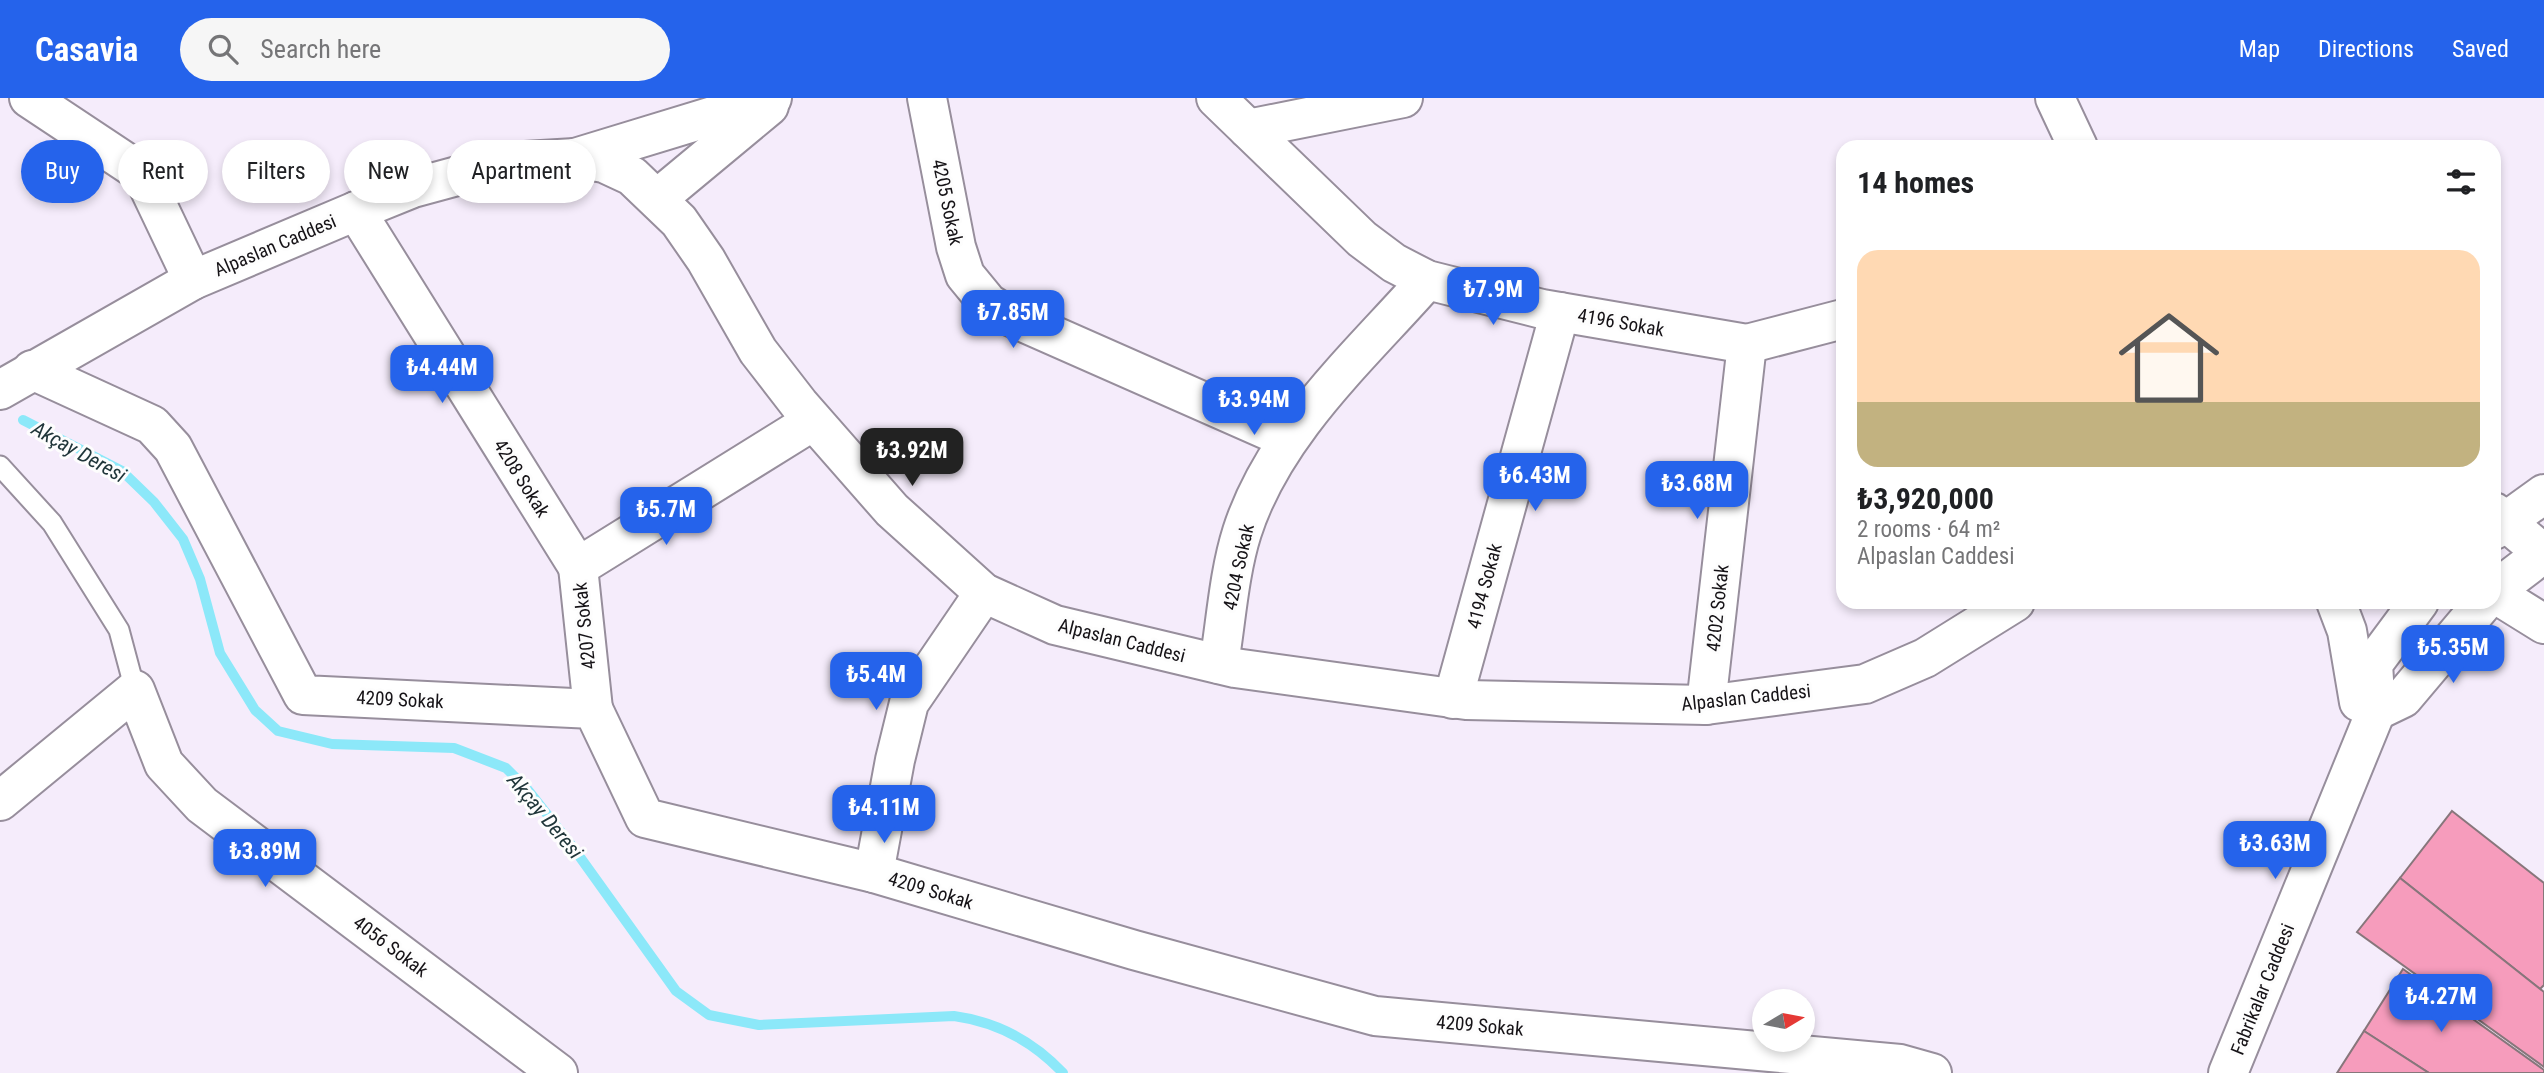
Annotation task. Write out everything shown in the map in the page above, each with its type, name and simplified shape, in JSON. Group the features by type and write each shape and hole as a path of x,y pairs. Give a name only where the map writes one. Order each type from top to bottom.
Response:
{"street":[{"path":"29,98 142,173 192,279"},
{"path":"596,152 772,98"},
{"path":"657,199 778,98"},
{"name":"4205 Sokak","path":"927,98 956,247 965,275 988,303 1007,315 1289,439"},
{"name":"4196 Sokak","path":"1216,98 1362,239 1394,263 1427,280 1560,312 1747,344 1836,321"},
{"path":"1248,129 1403,98"},
{"path":"2063,102 2076,140"},
{"name":"Alpaslan Caddesi","path":"596,162 618,167 632,176 679,221 706,260 758,351 813,421 892,510 984,593 1055,625 1219,664 1453,699 1706,705 1865,684 1925,658 2004,609"},
{"name":"Alpaslan Caddesi","path":"0,390 16,362 192,279 413,188 447,179"},
{"name":"4208 Sokak","path":"356,211 578,567"},
{"name":"4204 Sokak","path":"1219,664 1241,534 1275,460 1289,439 1427,280"},
{"name":"4194 Sokak","path":"1453,699 1560,312"},
{"name":"4202 Sokak","path":"1706,705 1747,344"},
{"name":"4209 Sokak","path":"16,362 152,425 173,448 303,695 593,709 645,818 874,873 1134,950 1375,1016 1900,1064 1933,1073"},
{"name":"4207 Sokak","path":"593,709 578,567 813,421"},
{"path":"2501,519 2544,494"},
{"path":"2501,523 2544,553 2501,587"},
{"path":"874,873 895,760 909,703 984,593"},
{"path":"2501,596 2544,624"},
{"path":"2339,609 2347,631 2370,725"},
{"path":"2370,725 2373,664 2414,609"},
{"path":"2370,725 2403,698 2478,609"},
{"path":"0,802 135,690"},
{"name":"4056 Sokak","path":"135,690 164,764 202,805 558,1073"},
{"name":"Fabrikalar Caddesi","path":"2228,1073 2370,725"}],"lane":[{"path":"0,466 52,523 119,630 135,690"}],"building":[{"path":"2452,811 2544,883 2544,985 2540,989 2400,878"},
{"path":"2400,878 2544,992 2544,1067 2357,932"},
{"path":"2403,969 2544,1070 2544,1073 2429,1073 2364,1031"},
{"path":"2364,1031 2429,1073 2337,1073"}],"waterway":[{"name":"Akçay Deresi","path":"23,420 122,471 154,502 183,539 200,579 220,653 255,710 278,731 332,744 454,748 506,768 528,790 572,846 676,991 709,1015 759,1025 954,1016 985,1023 1014,1035 1040,1051 1063,1073"}]}
